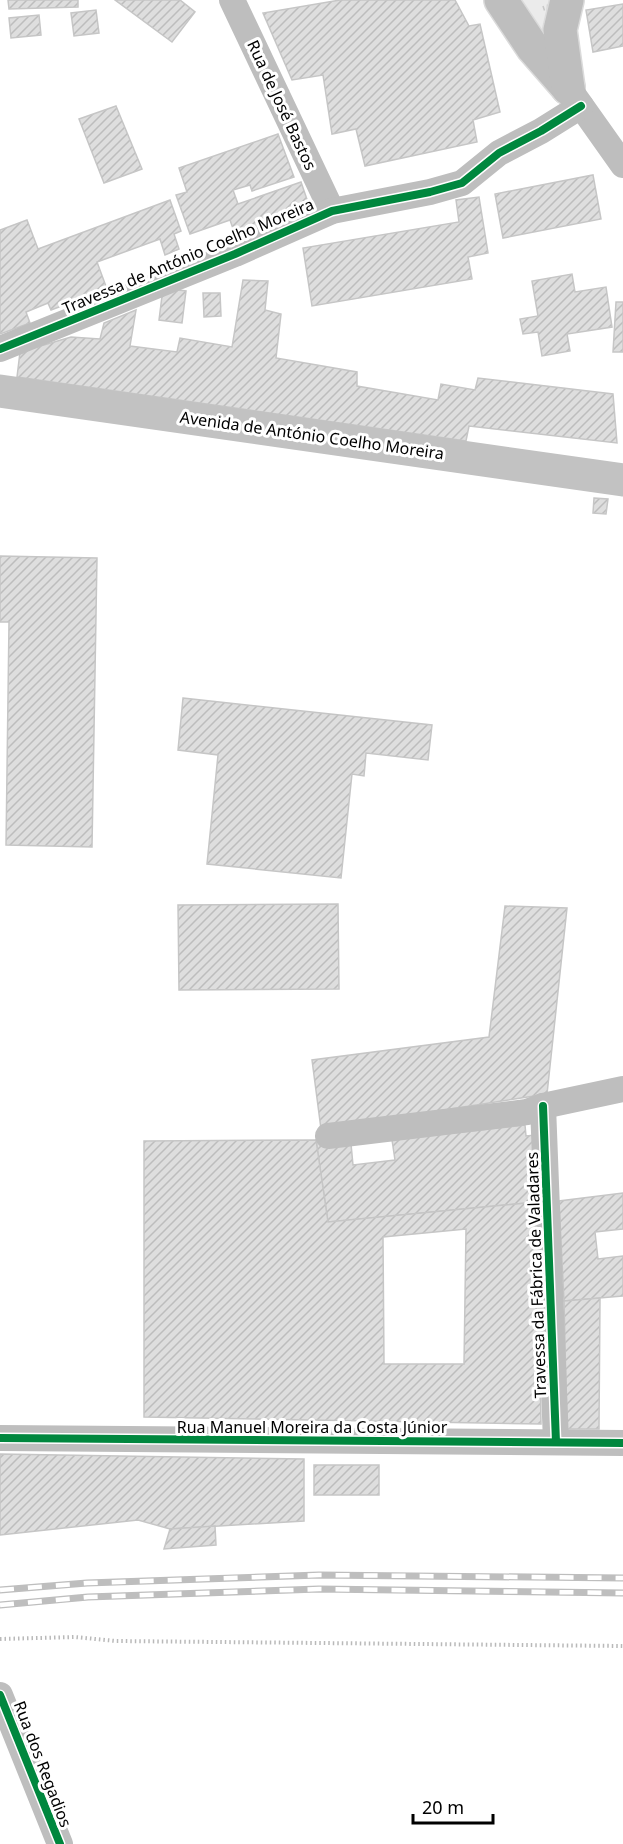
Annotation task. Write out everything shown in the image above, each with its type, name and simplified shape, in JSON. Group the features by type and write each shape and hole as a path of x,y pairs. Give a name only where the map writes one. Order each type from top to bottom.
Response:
{"highway":[{"path":"501,0 533,48 575,97"},
{"path":"567,0 560,30 575,97"}],"main road":[{"name":"Avenida de António Coelho Moreira","path":"0,391 623,480"}],"street":[{"name":"Rua de José Bastos","path":"232,0 332,211"},
{"name":"Travessa de António Coelho Moreira","path":"0,349 235,254 332,211 430,192 462,183 499,153 541,131 575,97"},
{"path":"575,97 623,165"},
{"path":"328,1136 527,1112 543,1106 623,1089"},
{"name":"Travessa da Fábrica de Valadares","path":"543,1106 556,1442"},
{"name":"Rua Manuel Moreira da Costa Júnior","path":"0,1438 623,1443"},
{"name":"Rua dos Regadios","path":"0,1695 60,1844"}],"path":[{"path":"0,1639 75,1636 116,1641 623,1646"}],"green space":[{"path":"518,0 550,0 547,48"}],"building":[{"path":"8,0 78,0 78,7 9,9"},
{"path":"115,0 180,0 195,12 172,42"},
{"path":"340,0 455,0 469,26 480,24 500,112 473,120 477,142 365,166 356,129 332,134 323,75 292,80 263,13"},
{"path":"623,4 623,46 593,52 586,10"},
{"path":"96,10 99,33 74,36 71,13"},
{"path":"39,15 41,35 11,38 9,18"},
{"path":"116,106 142,169 104,183 79,119"},
{"path":"278,134 294,177 252,191 250,185 233,190 238,204 301,182 312,214 237,240 230,220 190,234 176,195 187,192 179,168"},
{"path":"593,175 601,219 503,238 495,194"},
{"path":"479,197 488,253 468,257 472,279 312,306 303,248 459,222 456,200"},
{"path":"170,200 181,231 174,234 179,249 165,255 160,239 97,262 107,289 51,310 48,303 26,312 30,323 0,334 0,230 27,220 38,249"},
{"path":"572,274 575,292 606,287 612,327 567,334 570,351 542,356 538,332 523,334 520,319 538,316 532,281"},
{"path":"243,280 268,281 265,310 281,314 276,358 357,372 357,386 438,400 441,384 475,390 478,378 613,394 617,443 469,426 466,441 17,377 20,352 71,337 100,339 104,323 136,310 130,346 177,352 180,338 232,347"},
{"path":"163,288 186,291 182,323 159,320"},
{"path":"203,293 220,293 221,316 204,317"},
{"path":"616,302 623,302 623,352 613,352"},
{"path":"594,498 608,499 606,514 593,513"},
{"path":"0,556 97,558 92,847 6,845 9,622 0,622"},
{"path":"183,698 432,725 428,760 366,753 364,776 352,774 341,878 207,864 218,755 178,750"},
{"path":"338,904 339,989 179,990 178,905"},
{"path":"505,906 567,908 547,1094 321,1129 312,1060 489,1037"},
{"path":"525,1125 526,1136 535,1135 537,1202 328,1222 316,1140 324,1139 351,1144 353,1165 395,1160 392,1140"},
{"path":"316,1140 328,1222 537,1202 541,1424 144,1417 144,1141","holes":["466,1229 464,1364 384,1364 383,1237"]},
{"path":"623,1193 623,1229 595,1232 598,1259 623,1256 623,1296 564,1301 559,1201"},
{"path":"600,1298 599,1429 567,1429 564,1301"},
{"path":"0,1454 304,1459 304,1521 170,1529 138,1520 0,1535"},
{"path":"314,1465 379,1465 379,1495 314,1495"},
{"path":"215,1526 216,1545 164,1549 170,1529"}],"railway":[{"path":"0,1590 87,1583 319,1575 623,1578"},
{"path":"0,1605 88,1597 319,1589 623,1593"}],"cycle path":[{"path":"0,349 235,254 332,211 430,192 462,183 499,153 581,106"},
{"path":"543,1106 556,1442"},
{"path":"0,1438 623,1443"},
{"path":"0,1695 60,1844"}]}
